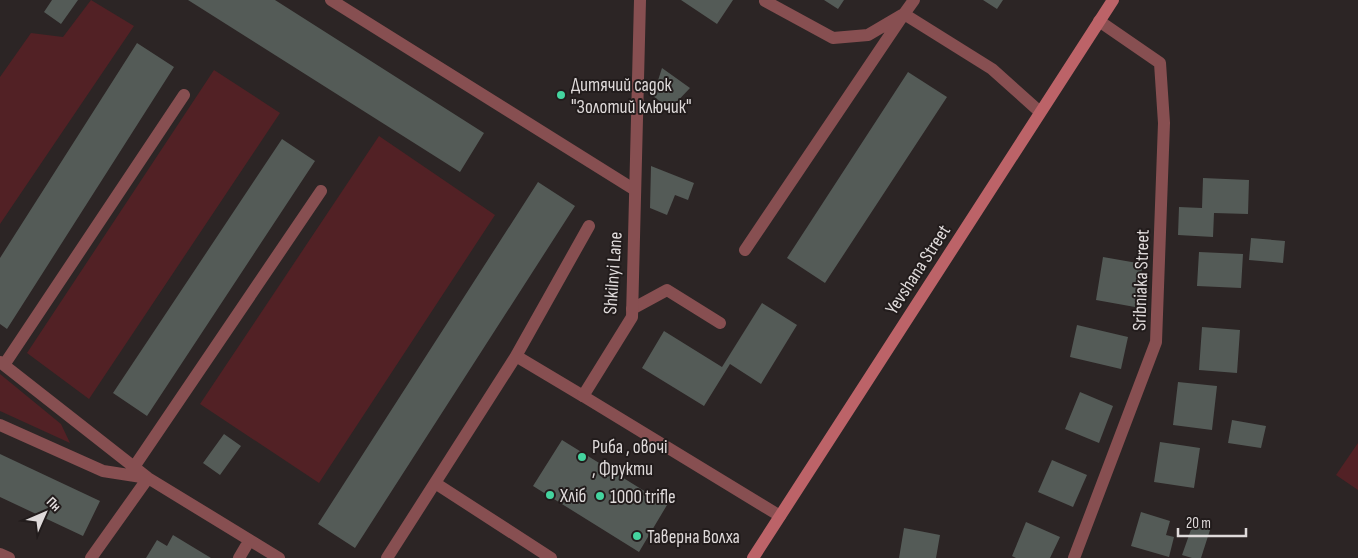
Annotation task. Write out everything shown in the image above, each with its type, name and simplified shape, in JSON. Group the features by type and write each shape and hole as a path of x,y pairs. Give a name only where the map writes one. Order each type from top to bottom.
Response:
{"main road":[{"name":"Yevshana Street","path":"753,558 1113,0"}],"street":[{"path":"331,0 635,190"},
{"name":"Shkilnyi Lane","path":"583,396 632,318 640,0"},
{"path":"745,250 914,0"},
{"path":"765,1 833,38 868,35 904,14"},
{"path":"904,14 992,69 1040,112"},
{"name":"Sribniaka Street","path":"1074,558 1156,342 1164,123 1160,63 1099,21"},
{"path":"184,95 2,364 148,478 279,558"},
{"path":"134,467 321,191"},
{"path":"387,558 516,356 589,226"},
{"path":"632,309 667,290 720,323"},
{"path":"516,356 780,516"},
{"path":"0,425 103,471 148,478"},
{"path":"91,558 148,478"},
{"path":"435,483 551,558"},
{"path":"239,558 249,540"},
{"path":"0,554 9,558"}],"shaded area":[{"path":"91,0 134,26 0,224 0,77 31,33 63,37"},
{"path":"214,70 280,113 89,399 27,353"},
{"path":"379,136 495,215 319,483 200,404"},
{"path":"0,374 61,424 70,443 0,411"},
{"path":"1358,443 1358,490 1336,475"}],"building":[{"path":"52,0 78,0 61,24 44,12"},
{"path":"188,0 275,0 484,133 460,172"},
{"path":"681,0 733,0 717,24"},
{"path":"824,0 844,0 838,9"},
{"path":"983,0 1003,0 997,9"},
{"path":"137,43 174,67 7,329 0,324 0,258"},
{"path":"662,68 690,88 670,109 653,96"},
{"path":"908,72 947,97 825,283 787,258"},
{"path":"282,139 315,161 147,416 113,393"},
{"path":"651,166 694,183 688,200 675,195 667,215 650,208"},
{"path":"1203,178 1249,180 1248,214 1214,213 1213,237 1178,235 1179,207 1202,208"},
{"path":"538,182 575,206 355,548 318,524"},
{"path":"1251,238 1285,241 1283,263 1249,260"},
{"path":"1199,252 1243,254 1241,288 1197,286"},
{"path":"1103,257 1143,264 1135,307 1096,300"},
{"path":"762,303 797,325 761,384 730,364 704,406 642,368 664,331 722,367"},
{"path":"1077,325 1128,337 1121,369 1070,357"},
{"path":"1202,327 1240,330 1237,373 1199,370"},
{"path":"1178,382 1217,386 1212,430 1173,425"},
{"path":"1080,392 1113,406 1099,443 1065,429"},
{"path":"1232,420 1266,426 1261,448 1228,443"},
{"path":"224,434 241,446 220,475 203,463"},
{"name":"1000 trifle","path":"562,440 667,505 639,552 533,486"},
{"path":"1160,442 1200,448 1194,488 1154,482"},
{"path":"0,454 100,501 83,536 0,497"},
{"path":"1052,460 1087,475 1073,507 1038,492"},
{"path":"1141,512 1170,521 1166,535 1174,537 1169,557 1131,546"},
{"path":"1026,522 1060,537 1050,558 1016,558 1012,556"},
{"path":"1193,524 1210,530 1201,558 1182,555"},
{"path":"904,528 940,535 936,558 899,558"},
{"path":"173,535 211,558 146,558 157,540 167,546"}],"place":[{"name":"Дитячий садок \"Золотий ключик\"","path":"561,95"},
{"name":"Риба , овочі , Фрукти","path":"582,457"},
{"name":"Хліб","path":"550,495"},
{"name":"1000 trifle","path":"600,496"},
{"name":"Таверна Волха","path":"637,536"}]}
